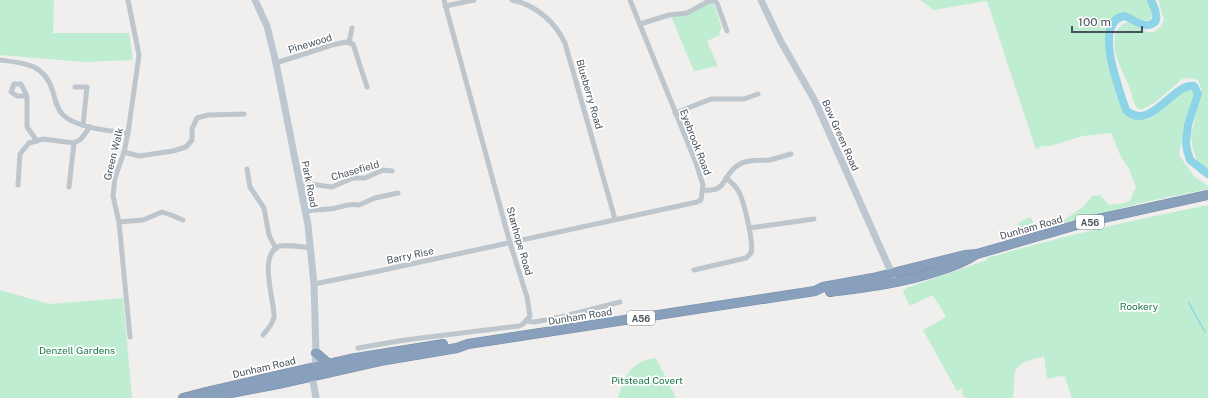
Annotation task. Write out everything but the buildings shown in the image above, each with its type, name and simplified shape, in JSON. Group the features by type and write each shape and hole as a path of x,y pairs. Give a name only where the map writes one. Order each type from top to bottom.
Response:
{"highway":[{"name":"Dunham Road","path":"814,291 823,293 914,279 947,268 967,260 977,254 1094,220 1208,195"},
{"name":"Dunham Road","path":"206,398 278,384 380,361 457,348 468,344 814,291 892,274 965,254 977,254"},
{"name":"Dunham Road","path":"183,398 315,366 406,349 455,343 468,344"},
{"path":"316,353 329,364"},
{"path":"315,366 321,370 334,367 341,369"},
{"path":"290,373 294,375 308,374 312,376"}],"main road":[{"name":"Park Road","path":"255,0 267,26 276,63 311,248 314,284 316,353 315,366 312,376"},
{"name":"Bow Green Road","path":"761,0 780,40 815,101 892,274 894,283"},
{"path":"312,376 316,398"}],"street":[{"name":"Green Walk","path":"128,0 140,55 128,133 124,152 115,178 113,196 119,222 130,337"},
{"name":"Stanhope Road","path":"444,0 510,243 527,297 530,316 526,321"},
{"path":"445,6 474,0"},
{"name":"Blueberry Road","path":"512,0 538,10 552,22 562,36 579,89 615,219"},
{"name":"Eyebrook Road","path":"510,243 701,200 703,190 700,175 630,0"},
{"path":"640,24 669,15 687,13 709,1 714,1 717,3 727,31"},
{"path":"352,28 350,43 353,44 367,87"},
{"name":"Pinewood","path":"276,63 332,44 346,42 350,43"},
{"path":"0,60 32,64 40,70 51,85 61,113 67,118 83,125 102,130 128,133"},
{"path":"75,87 87,87 83,125"},
{"path":"675,113 711,99 744,99 758,94"},
{"path":"27,96 27,127 37,141"},
{"path":"124,152 138,156 173,151 186,147 192,140 192,129 197,118 208,115 244,114"},
{"path":"18,185 20,154 29,143 43,139 74,143 81,139 90,127"},
{"path":"69,187 74,143"},
{"path":"703,190 709,191 718,189 722,186 729,173 741,163 771,159 791,154"},
{"path":"247,169 250,187 264,208 269,235 276,249"},
{"name":"Chasefield","path":"300,186 310,184 332,187 353,178 365,178 383,170 392,171"},
{"path":"694,270 748,256 752,250 749,228 739,192 726,178"},
{"path":"305,211 328,209 353,203 359,205 375,198 398,193"},
{"path":"119,222 143,220 162,212 183,220"},
{"path":"749,228 814,219"},
{"name":"Barry Rise","path":"314,284 510,243"},
{"path":"262,335 270,326 274,317 268,264 272,252 280,246 311,248"},
{"path":"358,348 413,339 519,326 526,321 534,322 620,302"}],"green space":[{"path":"0,0 54,0 53,33 129,33 133,60 85,62 0,55"},
{"path":"920,0 1152,0 1154,4 1151,20 1141,21 1123,14 1107,39 1119,94 1128,115 1148,119 1187,89 1194,92 1179,155 1194,176 1208,186 1208,189 1145,202 1018,233 1017,224 1030,217 1034,224 1046,222 1054,223 1064,220 1084,206 1092,196 1100,195 1109,205 1130,201 1136,187 1129,169 1121,157 1111,133 1083,136 1050,146 1042,146 1036,150 987,1 934,10"},
{"path":"1158,0 1208,0 1208,169 1198,162 1193,150 1191,136 1202,96 1198,80 1191,78 1182,79 1156,102 1143,109 1138,109 1118,61 1115,47 1116,32 1124,24 1130,21 1147,32 1154,32 1160,27 1164,20"},
{"path":"708,3 712,3 714,5 722,28 719,31 720,35 707,41 718,66 694,71 671,16"},
{"name":"Rookery","path":"1208,205 1208,398 1072,398 1065,377 1060,376 1047,379 1044,356 1024,362 1015,370 1013,398 966,398 962,394 963,388 957,391 923,330 946,317 933,295 910,306 903,292 906,288 987,260 987,258 1097,229"},
{"name":"Denzell Gardens","path":"0,290 49,304 123,298 132,398 0,398"},
{"name":"Pitstead Covert","path":"656,358 676,398 618,398 626,376 630,371 640,362"}],"waterway":[{"path":"1151,0 1156,13 1154,23 1144,25 1124,16 1115,21 1110,31 1109,44 1114,74 1126,110 1135,115 1144,115 1153,111 1178,91 1186,87 1194,86 1198,94 1188,125 1186,142 1187,150 1190,160 1208,174"},
{"path":"1189,303 1205,332"}]}
